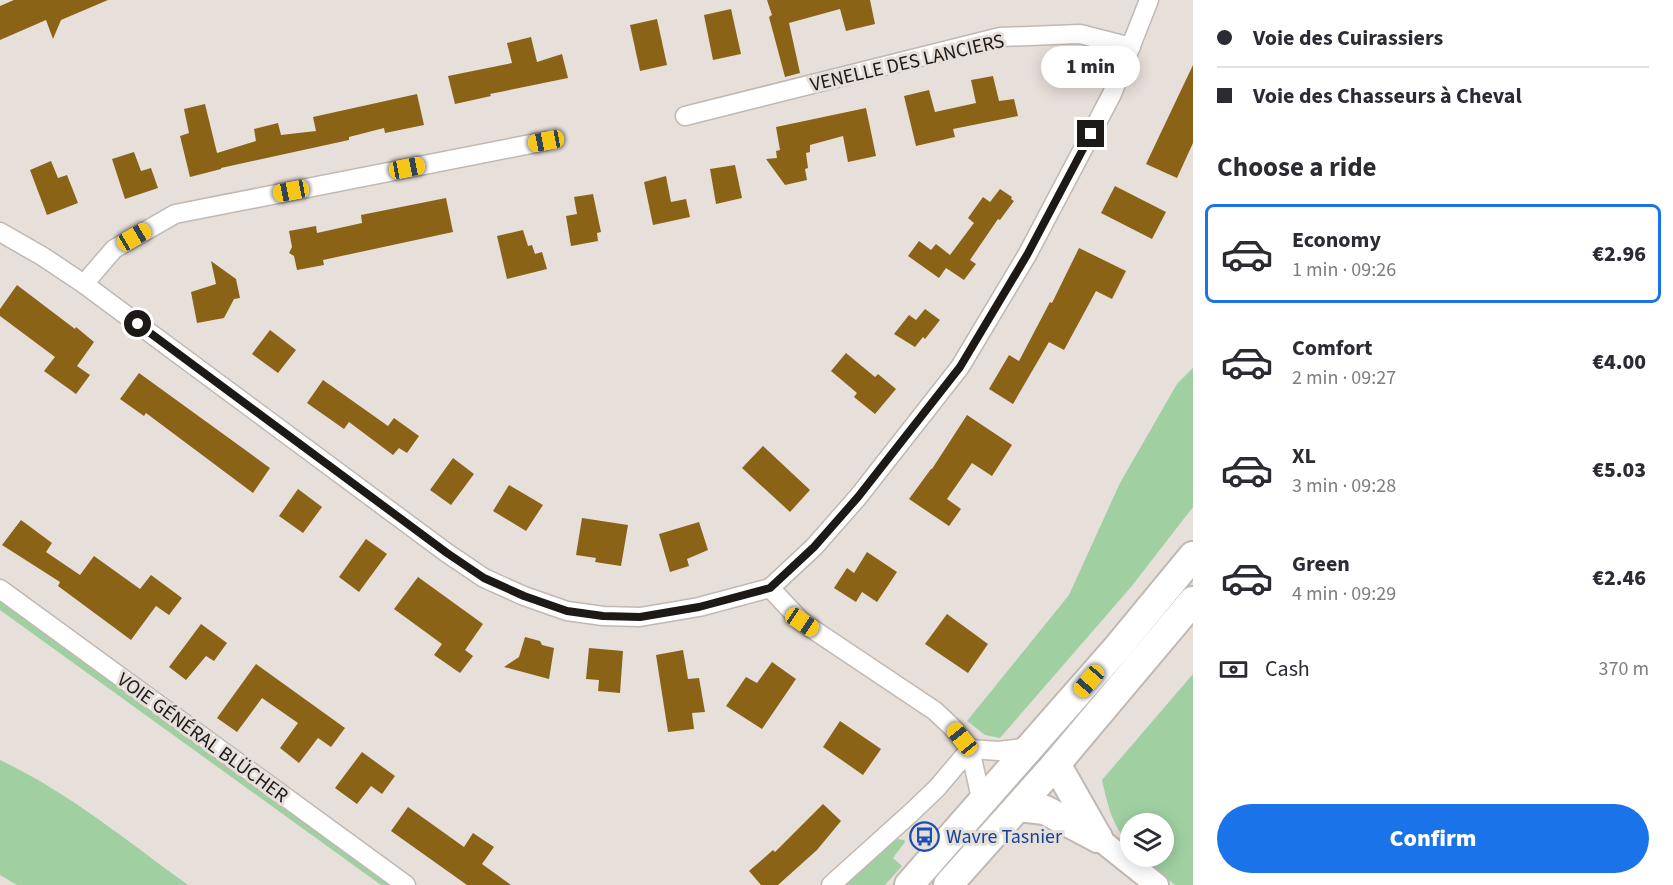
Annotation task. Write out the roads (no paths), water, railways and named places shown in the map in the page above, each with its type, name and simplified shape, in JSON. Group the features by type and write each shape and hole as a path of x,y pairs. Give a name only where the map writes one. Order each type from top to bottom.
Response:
{"main road":[{"path":"909,885 1118,647 1193,556"},
{"path":"948,885 1019,807 1193,601"},
{"path":"1056,764 1098,838"},
{"path":"1019,807 1045,810 1098,838"}],"street":[{"path":"0,232 84,284 484,578 524,596 567,611 603,616 640,617 699,607 770,588 814,547 858,497 960,367 1027,255 1112,94 1149,0"},
{"name":"VENELLE DES LANCIERS","path":"685,116 1000,38 1080,34 1131,47"},
{"path":"84,284 114,249 175,214 546,141"},
{"path":"770,588 802,622 935,711 953,728 970,749 982,803"},
{"name":"VOIE GÉNÉRAL BLÜCHER","path":"0,589 406,885"},
{"path":"970,749 999,752 1030,747"},
{"path":"831,885 937,788 970,749"},
{"path":"1098,838 1157,885"}],"place":[{"name":"Wavre Tasnier","path":"925,836"}]}
